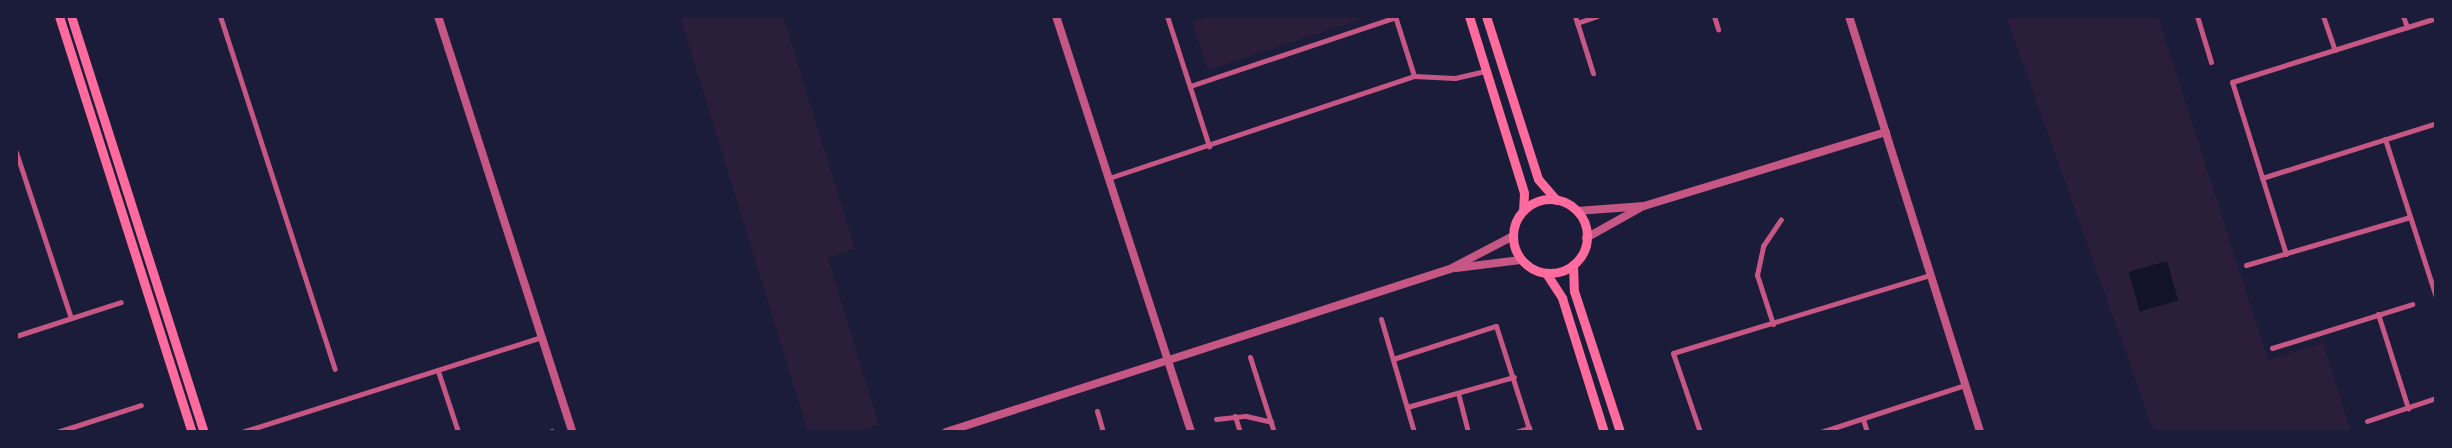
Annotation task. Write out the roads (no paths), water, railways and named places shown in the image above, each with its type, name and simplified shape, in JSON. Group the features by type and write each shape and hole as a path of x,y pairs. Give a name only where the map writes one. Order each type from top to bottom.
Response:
{"main road":[{"path":"58,16 192,432"},
{"path":"71,16 204,432"},
{"path":"1469,16 1524,193 1523,211 1513,236 1521,260 1546,273 1562,298 1604,432"},
{"path":"1486,16 1538,179 1556,200 1577,211 1586,238 1574,265 1574,291 1620,432"},
{"path":"1523,211 1537,202 1556,200"},
{"path":"1546,273 1574,265"}],"street":[{"path":"220,16 335,369"},
{"path":"438,16 572,432"},
{"path":"1056,16 1191,432"},
{"path":"1168,16 1209,146"},
{"path":"1575,16 1593,73"},
{"path":"1578,23 1597,16"},
{"path":"1714,16 1718,29"},
{"path":"1849,16 1980,432"},
{"path":"2197,16 2212,62"},
{"path":"2323,16 2335,50"},
{"path":"2403,16 2407,27"},
{"path":"1190,86 1396,17 1414,76"},
{"path":"2286,254 2232,82 2436,18"},
{"path":"1109,178 1414,76 1456,78 1486,72"},
{"path":"2262,178 2436,123"},
{"path":"1586,238 1644,206 1886,132"},
{"path":"2385,139 2436,297"},
{"path":"16,152 71,318"},
{"path":"1577,211 1644,206"},
{"path":"2246,265 2410,217"},
{"path":"1773,324 1757,275 1763,246 1781,219"},
{"path":"946,432 1450,269 1513,236"},
{"path":"1450,269 1521,260"},
{"path":"1700,432 1673,353 1930,275"},
{"path":"16,336 121,302"},
{"path":"2272,348 2412,304"},
{"path":"2378,314 2408,408"},
{"path":"1381,319 1414,432"},
{"path":"1393,359 1492,325 1499,329 1529,430 1516,432"},
{"path":"242,432 542,337"},
{"path":"1250,357 1274,432"},
{"path":"438,371 458,432"},
{"path":"1407,407 1514,378"},
{"path":"1821,432 1965,385"},
{"path":"1458,393 1468,432"},
{"path":"2367,421 2436,398"},
{"path":"57,432 71,430 141,405"},
{"path":"1096,411 1103,432"},
{"path":"1216,420 1235,416 1271,422"},
{"path":"1235,416 1240,432"},
{"path":"1863,419 1867,432"}]}
